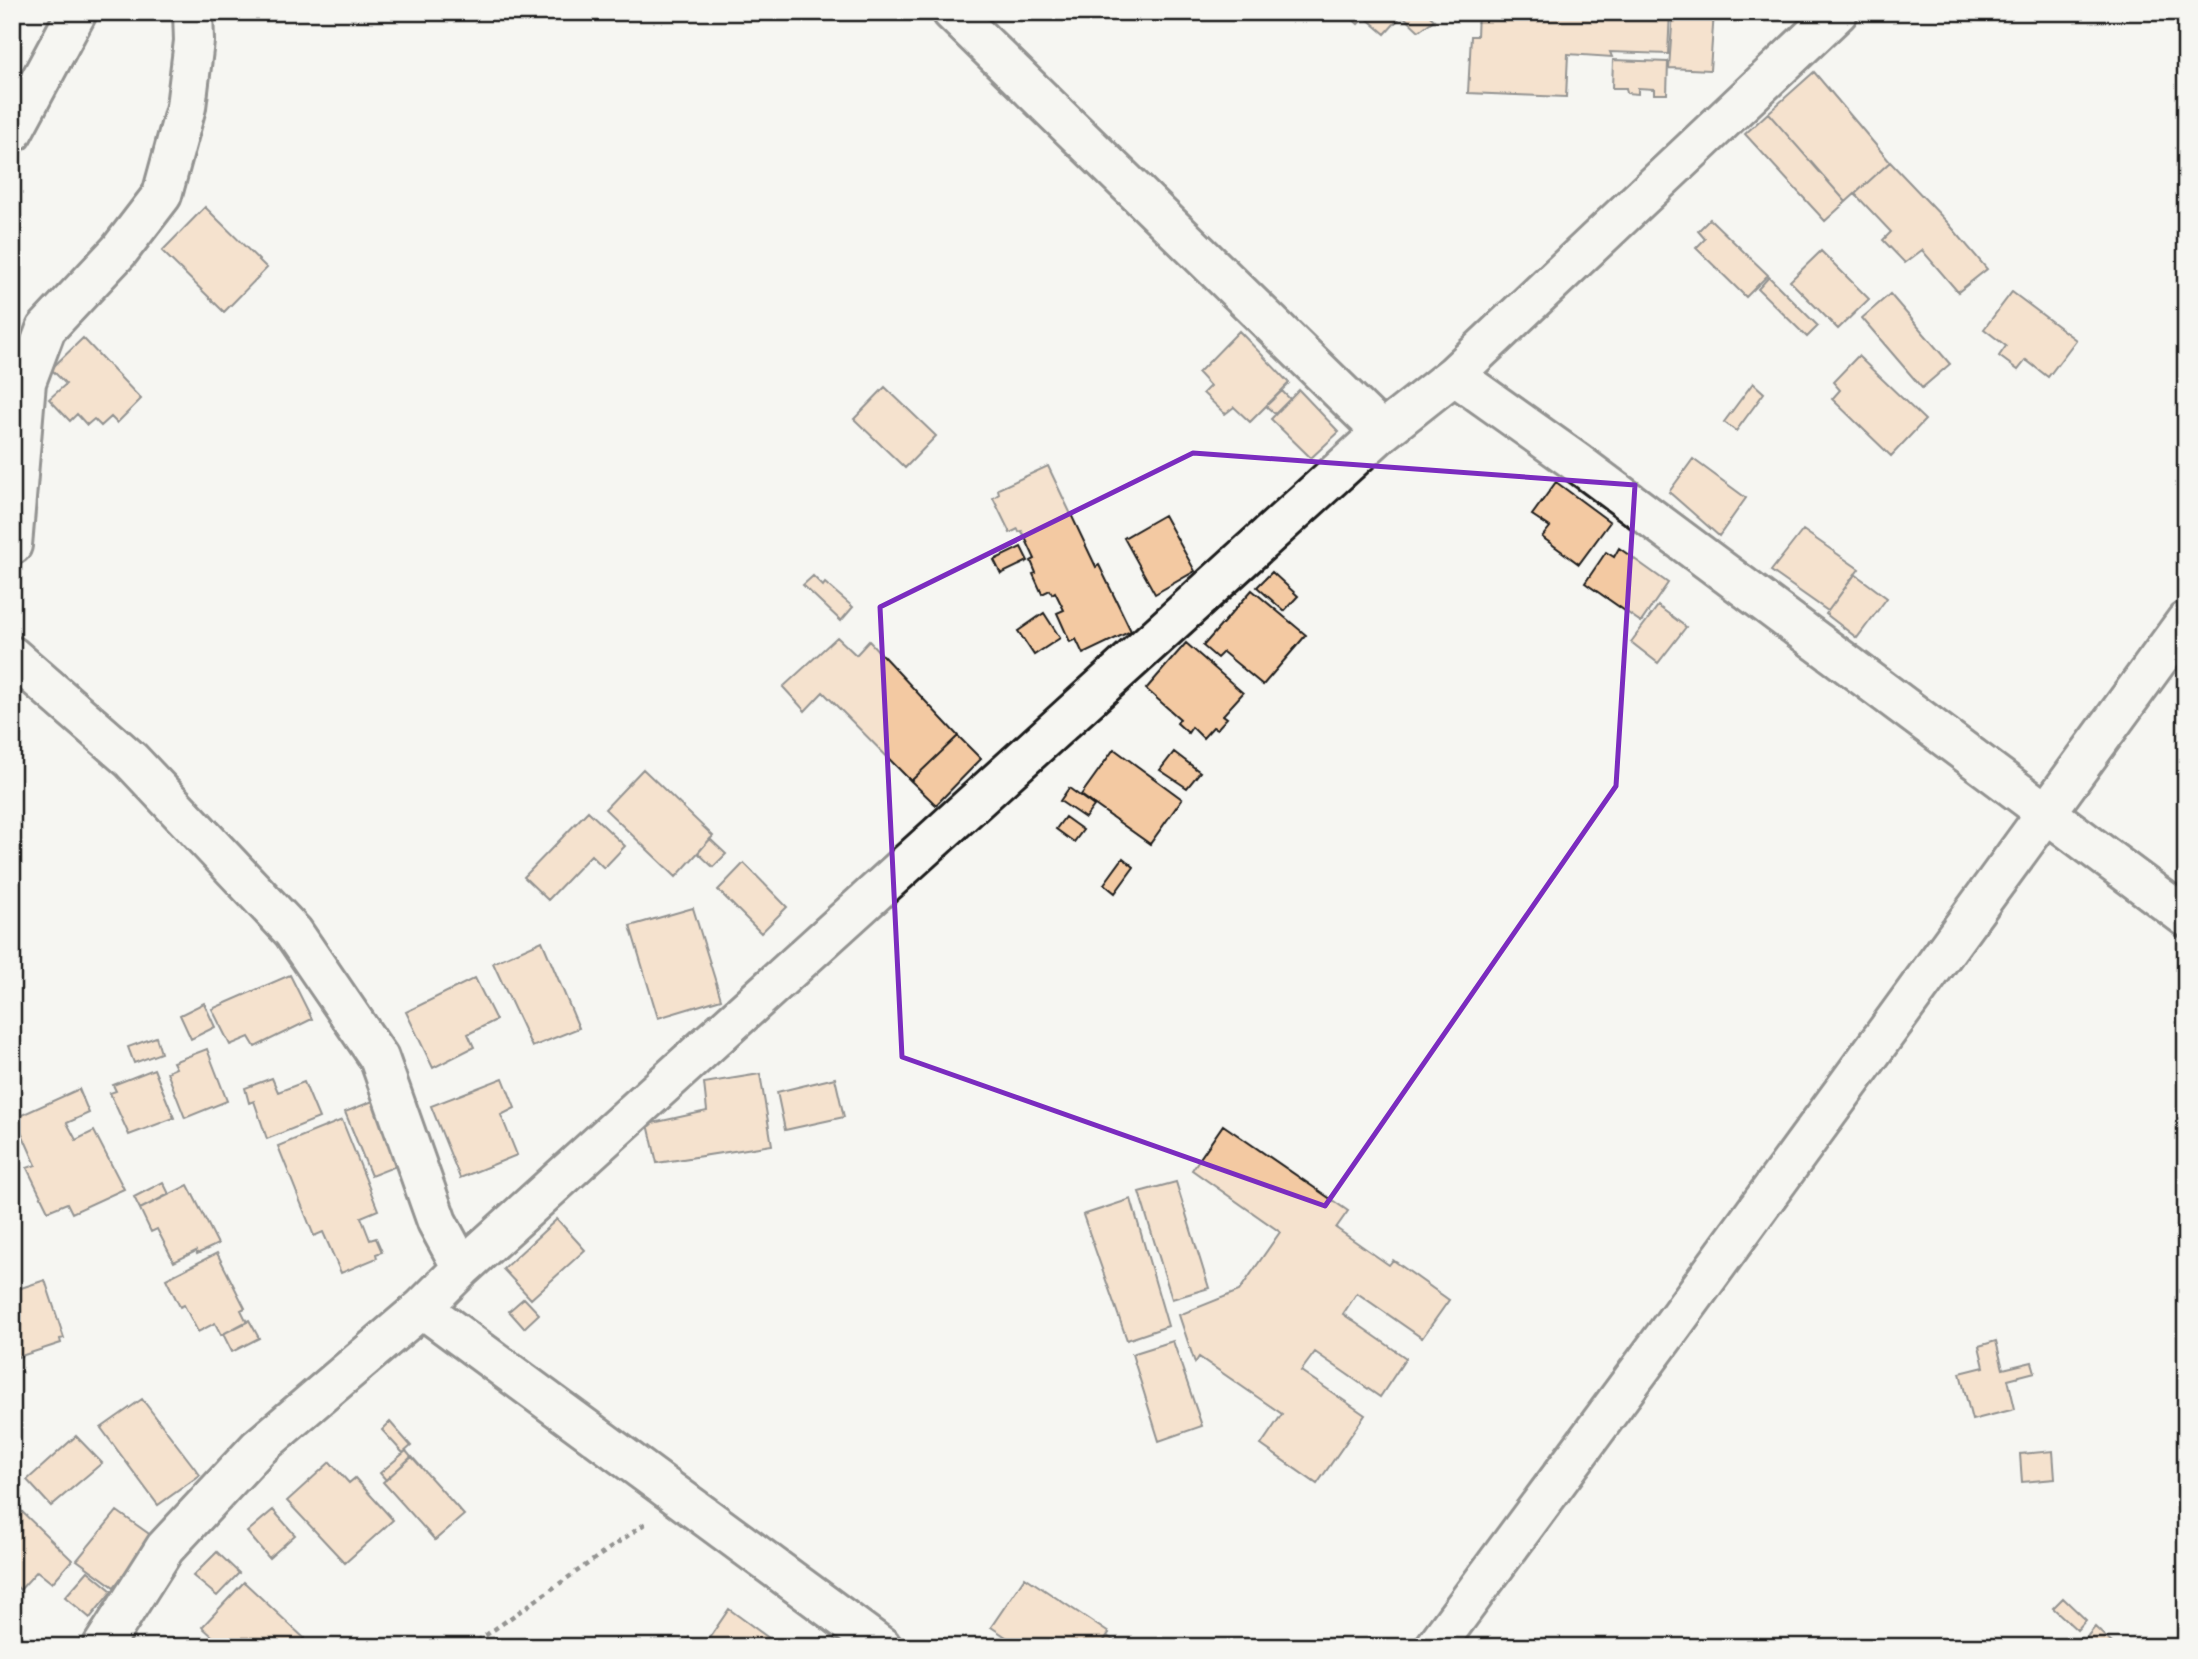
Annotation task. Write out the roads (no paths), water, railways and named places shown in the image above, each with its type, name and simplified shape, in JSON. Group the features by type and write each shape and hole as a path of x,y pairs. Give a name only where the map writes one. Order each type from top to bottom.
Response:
{"street":[{"path":"12,133 77,12"},
{"path":"12,545 26,382 46,329 119,251 162,195 186,107 194,41 193,12"},
{"path":"952,12 1382,432"},
{"path":"102,1647 165,1548 258,1448 422,1308 462,1268 1382,432 1454,375 1838,12"},
{"path":"1454,375 1575,461 2186,917"},
{"path":"1435,1647 2186,621"},
{"path":"12,656 131,760 293,932 379,1058 437,1223 462,1268"},
{"path":"422,1308 882,1647"}]}
